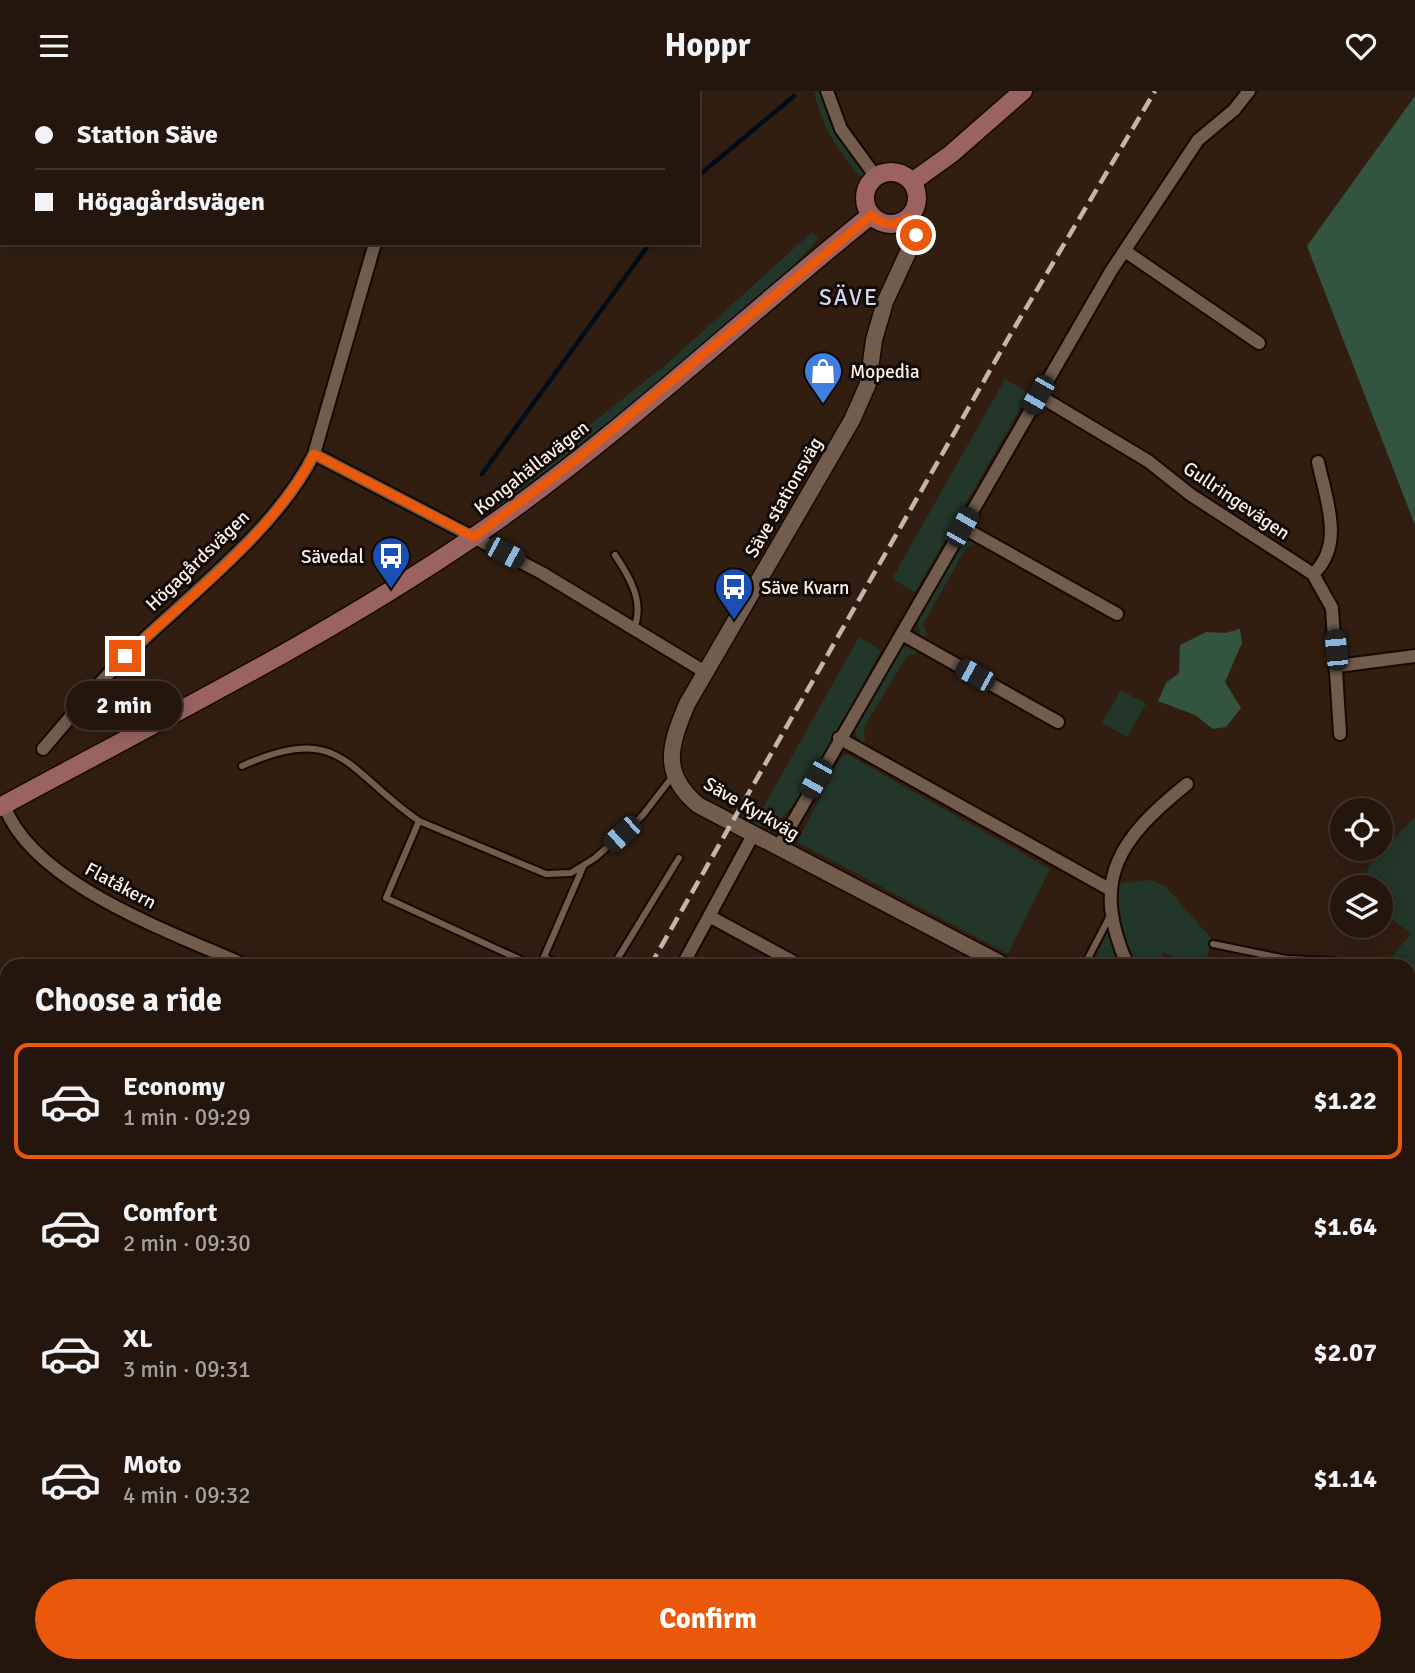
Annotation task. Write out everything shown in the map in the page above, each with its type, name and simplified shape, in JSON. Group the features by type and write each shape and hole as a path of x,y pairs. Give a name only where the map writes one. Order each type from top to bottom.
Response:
{"main road":[{"path":"912,182 951,154 1023,91"},
{"path":"897,173 912,182 917,203 908,218 892,225 881,222 872,215 865,198 867,188 876,177 897,173"},
{"name":"Kongahällavägen","path":"2,806 310,640 474,537 576,460 872,215"}],"street":[{"path":"827,91 841,129 876,177"},
{"path":"778,848 1038,395 1125,251 1198,140 1234,110 1249,91"},
{"name":"Säve stationsväg","path":"705,672 852,419 868,384 882,311 916,235 908,218"},
{"name":"Högagårdsvägen","path":"43,749 125,656 256,531 300,478 314,454 374,245"},
{"path":"1125,251 1259,343"},
{"name":"Gullringevägen","path":"1038,395 1148,461 1191,495 1313,574"},
{"path":"314,454 474,537 634,628 705,672 687,703 674,738 673,776"},
{"path":"1318,462 1331,542 1328,557 1313,574 1332,608 1338,666 1340,734"},
{"path":"962,527 1118,614"},
{"path":"902,634 1058,722"},
{"path":"1338,666 1415,656"},
{"path":"839,738 1109,889"},
{"name":"Säve Kyrkväg","path":"673,776 698,805 992,959"},
{"path":"1125,959 1111,913 1109,889 1115,862 1135,833 1159,806 1187,784"},
{"name":"Flatåkern","path":"2,806 10,822 72,881 110,905 231,959"},
{"path":"686,959 753,835"},
{"path":"709,916 788,959"}],"lane":[{"path":"615,555 628,575 636,596 638,618 634,628"},
{"path":"242,766 299,749 330,751 348,761 387,797 419,821 546,874 571,873 584,865 642,816 673,776"},
{"path":"419,821 386,898 521,959"},
{"path":"618,959 679,858"},
{"path":"548,959 544,957 584,865"},
{"path":"1088,959 1111,913"},
{"path":"1213,944 1286,959"}],"green space":[{"path":"814,91 821,91 838,137 867,175 862,178 832,138"},
{"path":"1415,96 1415,525 1307,246"},
{"path":"812,232 818,239 783,277 590,438 499,506 494,500 662,368"},
{"path":"1005,379 1029,393 915,592 892,579"},
{"path":"970,537 981,542 966,548 923,624 927,634 921,637 917,624 962,541"},
{"path":"1240,629 1242,643 1225,682 1241,708 1226,727 1213,729 1195,715 1158,701 1166,683 1179,673 1180,645 1206,632 1225,633"},
{"path":"859,637 881,650 845,719 795,802 780,820 768,829 754,824"},
{"path":"914,645 919,649 917,653 906,657 864,727 865,744 859,742 855,730 899,653 903,648"},
{"path":"1121,690 1146,704 1127,737 1102,723"},
{"path":"847,754 1050,869 1008,954 797,842 841,757"},
{"path":"1415,817 1415,959 1391,959 1411,933 1393,920 1393,875 1364,875 1372,861 1393,861 1393,840"},
{"path":"1151,880 1166,887 1211,938 1206,959 1181,959 1162,952 1159,959 1130,959 1116,916 1115,884"},
{"path":"1109,929 1121,959 1094,959"}],"waterway":[{"path":"700,174 794,96"},
{"path":"482,474 649,245"}],"railway":[{"path":"654,959 1009,337 1155,91"}],"place":[{"name":"Mopedia","path":"823,405"},
{"name":"Sävedal","path":"391,590"},
{"name":"Säve Kvarn","path":"734,621"}],"district":[{"name":"SÄVE","path":"849,297"}],"route":[{"path":"125,656 238,551 300,478 314,454 474,537 576,460 872,215 881,222 892,225 908,218 916,235"}]}
